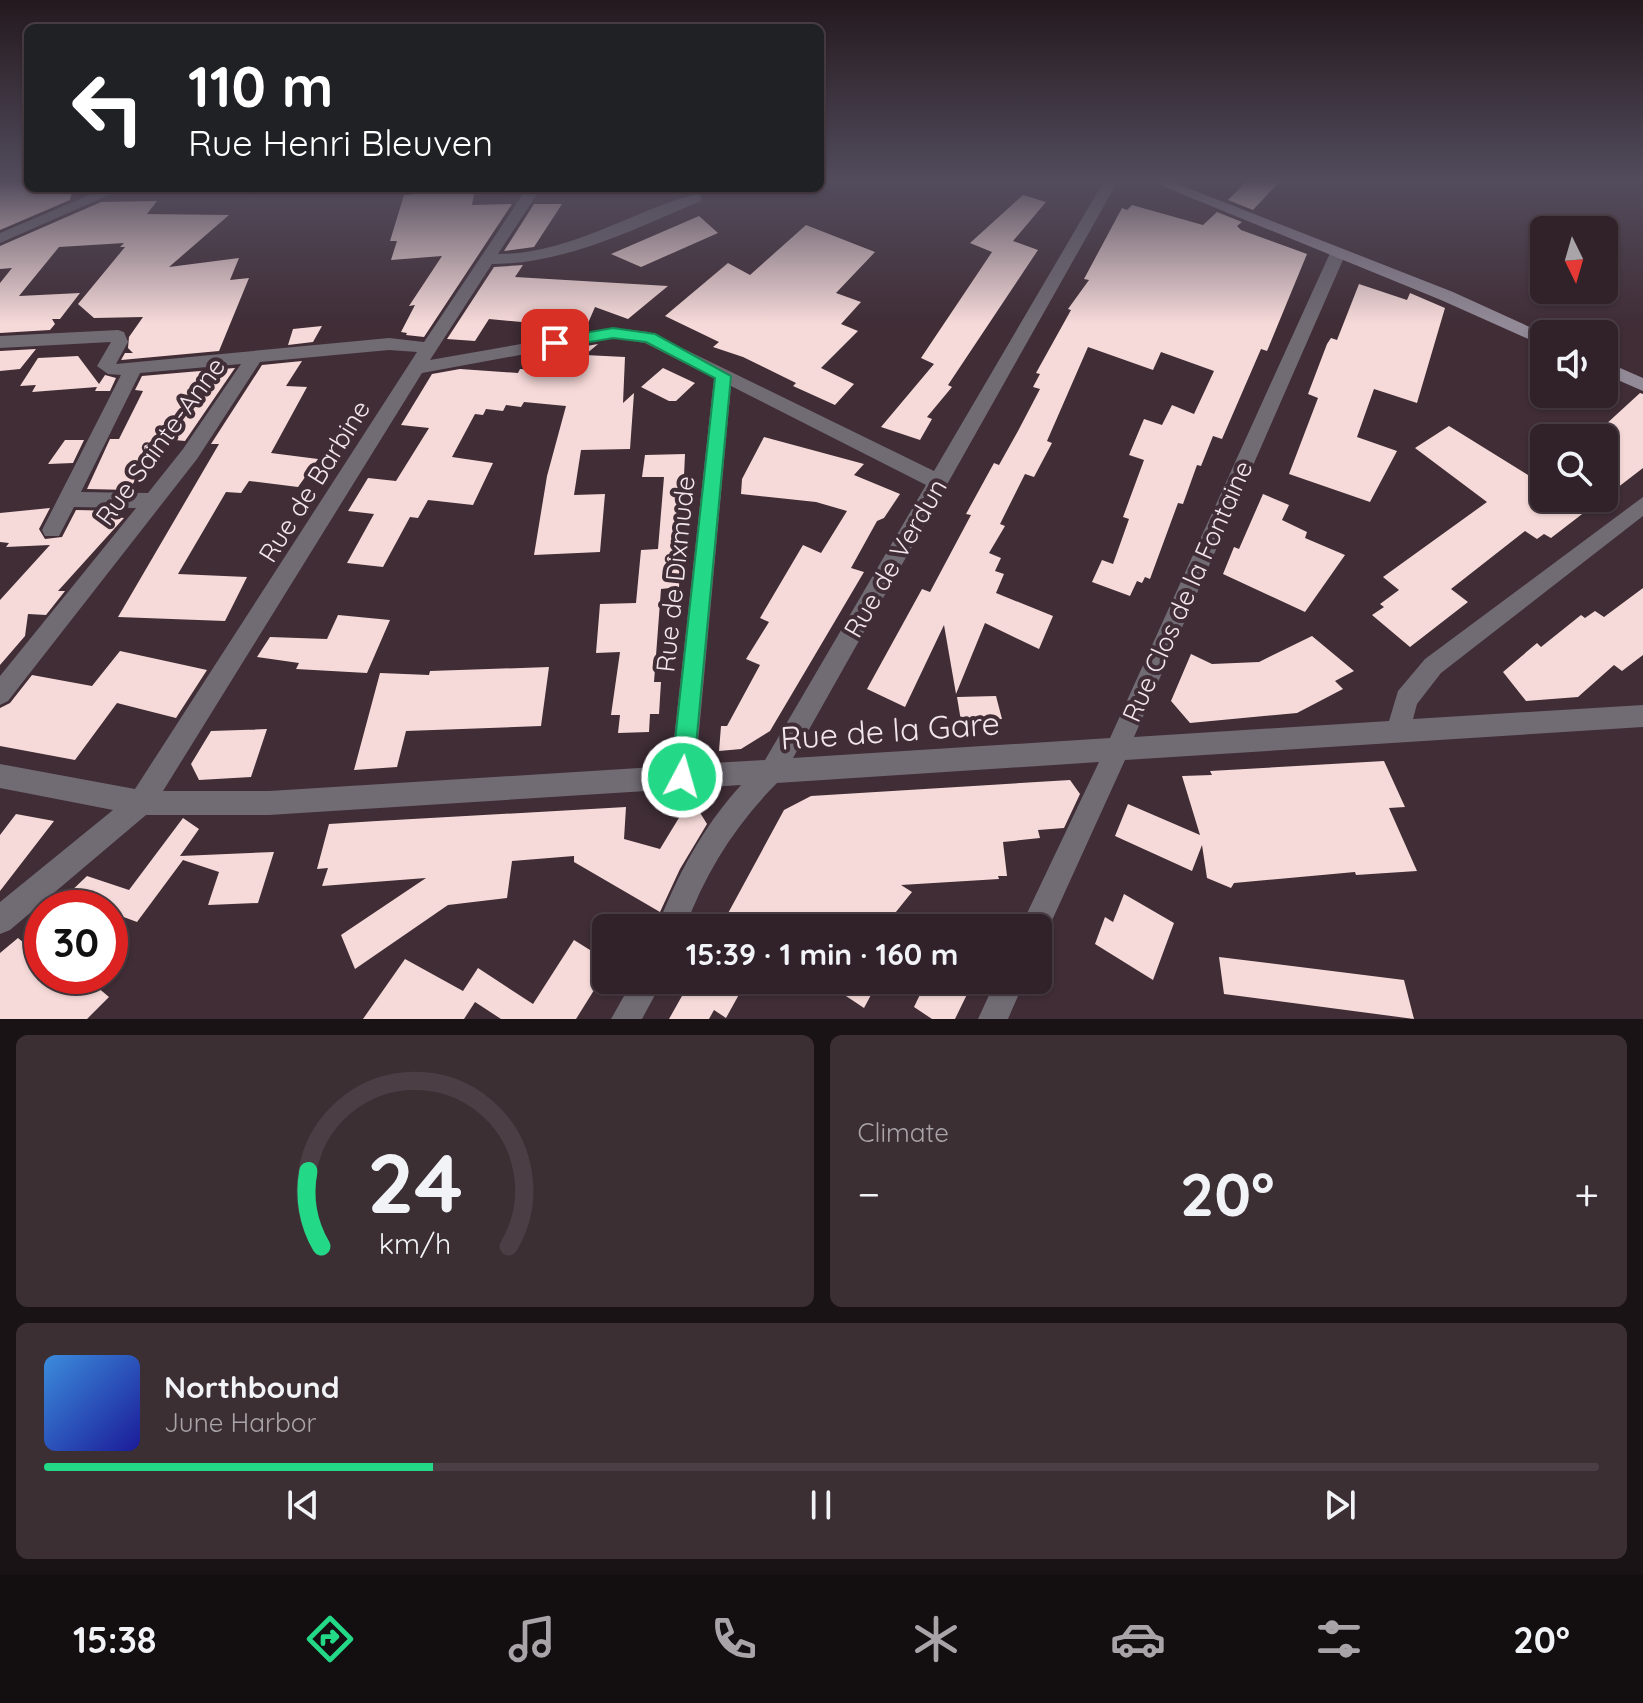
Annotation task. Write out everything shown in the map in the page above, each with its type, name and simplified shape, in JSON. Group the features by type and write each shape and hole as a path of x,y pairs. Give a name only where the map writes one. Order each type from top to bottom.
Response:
{"street":[{"path":"0,238 22,229"},
{"name":"Rue de Barbine","path":"0,920 141,803 508,229"},
{"path":"488,259 528,259 623,229"},
{"name":"Rue de Verdun","path":"676,914 682,894 743,798 772,771 1084,229"},
{"path":"1277,229 1447,296 1530,334"},
{"name":"Rue Clos de la Fontaine","path":"1041,914 1117,750 1338,253"},
{"path":"416,368 613,333 649,338 938,482"},
{"path":"0,342 118,336 120,342 106,366 114,370 256,355"},
{"name":"Rue Sainte-Anne","path":"0,694 190,454 256,355 389,344 429,348"},
{"path":"52,530 133,369"},
{"path":"1618,373 1643,385"},
{"name":"Rue de Dixmude","path":"682,777 723,376"},
{"path":"70,499 153,501"},
{"path":"1398,732 1406,699 1433,666 1643,505"},
{"name":"Rue de la Gare","path":"0,776 141,803 269,803 1643,716"},
{"path":"626,1019 641,994"},
{"path":"993,1019 1005,994"}],"building":[{"path":"40,229 213,229 169,267 239,258 230,280 249,278 219,351 121,360 125,353 133,353 128,348 129,337 143,317 94,318 78,304 125,247 120,247 124,243 59,247 19,296 80,293 60,319 52,319 55,324 50,330 0,333 0,283 12,268 0,269 0,246"},
{"path":"394,229 496,229 424,337 401,332 415,305 409,306 442,256 391,260 397,241 390,241"},
{"path":"518,229 546,229 534,247 504,251"},
{"path":"670,229 713,229 718,233 641,267 611,254"},
{"path":"802,229 815,229 875,252 836,293 861,302 841,324 858,331 821,368 854,384 835,405 793,386 796,383 743,357 713,347 719,342 665,316 728,263 750,275"},
{"path":"986,229 1024,229 1013,241 1038,250 948,385 952,387 927,417 932,419 920,440 881,427 934,364 921,358 992,252 970,243"},
{"path":"1111,229 1240,229 1307,254 1267,351 1261,349 1222,439 1213,436 1201,466 1197,465 1183,504 1178,503 1150,579 1145,577 1142,583 1137,581 1130,596 1092,582 1102,560 1113,564 1129,519 1123,517 1144,460 1129,455 1144,419 1162,425 1172,405 1194,414 1214,371 1161,352 1153,370 1088,347 1047,441 1052,443 1034,477 1025,474 1000,524 1005,526 989,553 1001,558 995,571 1004,574 996,593 1053,616 1039,649 985,623 956,694 944,625 905,707 867,689 922,589 930,592 971,515 966,514 994,463 999,465 1040,389 1033,387 1040,374 1036,373 1071,310 1068,309 1089,280 1084,279"},
{"path":"523,265 515,277 668,286 628,319 595,307 585,330 550,336 555,325 489,319 475,341 447,339 494,267"},
{"path":"1359,284 1407,300 1410,293 1445,308 1417,403 1374,389 1357,437 1397,451 1370,502 1289,474 1318,398 1308,394 1327,344 1331,338 1337,340"},
{"path":"322,326 313,342 288,345 293,329"},
{"path":"598,344 585,355 625,357 623,403 634,393 630,449 581,450 574,495 605,494 600,552 534,555 547,476 566,406 524,402 521,407 506,405 503,411 486,409 483,415 475,414 452,457 493,463 473,505 428,500 418,518 410,517 383,567 347,563 374,514 348,511 368,478 396,481 429,428 401,425 432,374 460,369 518,373 520,369 535,370 542,354"},
{"path":"36,349 20,369 0,371 0,351"},
{"path":"78,356 99,384 105,375 116,378 110,391 95,391 97,387 32,392 36,385 20,386 38,358"},
{"path":"302,361 286,386 307,387 271,453 318,459 298,487 249,481 241,493 226,492 178,574 247,577 225,621 118,617 219,444 211,444 262,365"},
{"path":"235,368 185,441 155,438 130,490 87,489 110,439 119,439 143,391 135,390 142,376"},
{"path":"663,368 695,383 676,401 669,401 641,387"},
{"path":"1640,393 1643,394 1643,468 1618,487 1618,424 1606,424"},
{"path":"1449,426 1530,476 1530,512 1585,512 1551,538 1544,534 1537,539 1525,531 1451,589 1468,602 1410,647 1372,615 1384,607 1380,604 1399,590 1383,577 1487,502 1415,448"},
{"path":"764,437 864,464 854,475 900,494 884,518 877,521 851,568 864,572 770,731 741,749 719,751 721,726 727,726 760,665 746,659 769,622 760,618 803,545 821,553 847,511 816,502 741,494 742,479"},
{"path":"65,440 84,440 73,463 48,464"},
{"path":"685,454 679,587 661,589 654,682 661,682 659,714 650,714 649,732 618,733 620,715 611,715 620,652 596,653 600,604 636,603 641,550 658,549 664,477 642,477 645,455"},
{"path":"1263,494 1289,505 1282,520 1307,532 1305,538 1345,555 1305,612 1223,574 1234,547 1239,549"},
{"path":"50,508 39,529 45,539 62,537 76,510 119,511 116,517 124,518 58,591 65,591 46,615 28,614 25,636 0,665 0,600 50,545 6,547 9,543 0,542 0,513"},
{"path":"1643,588 1643,655 1622,671 1614,665 1578,697 1526,701 1503,672 1537,643 1541,647 1581,615 1585,618 1595,611 1604,617"},
{"path":"338,615 390,620 367,673 296,669 299,663 257,657 270,637 327,639"},
{"path":"1312,636 1354,671 1335,681 1343,689 1297,713 1190,723 1171,701 1191,654 1212,664 1259,662"},
{"path":"120,651 207,670 176,718 117,703 75,760 0,746 0,708 10,703 32,675 92,686"},
{"path":"549,667 541,726 406,731 397,767 354,770 380,673 429,675 430,671"},
{"path":"996,696 1002,719 961,721 957,697"},
{"path":"267,729 251,777 199,780 191,764 211,731"},
{"path":"1384,761 1405,807 1389,808 1417,871 1356,875 1355,872 1234,883 1231,888 1207,878 1202,845 1192,871 1115,836 1128,804 1200,835 1182,776 1212,775 1210,771"},
{"path":"1070,780 1080,794 1064,828 1038,830 1040,838 1003,842 1007,876 998,876 999,879 901,885 912,892 894,914 728,914 784,810 811,796"},
{"path":"691,798 707,824 680,869 660,912 574,862 574,856 512,861 507,898 448,905 355,969 341,935 426,878 322,886 328,868 317,869 329,824 377,821 626,807 624,839 660,849"},
{"path":"16,814 54,821 0,891 0,835"},
{"path":"183,818 199,829 180,856 274,852 258,903 208,905 219,872 183,860 137,922 128,919 128,890 72,890 87,876 129,890"},
{"path":"1124,894 1174,923 1153,980 1095,944 1105,917 1113,922"},
{"path":"18,938 24,943 24,994 105,994 109,997 87,1019 0,1019 0,953"},
{"path":"574,940 592,951 592,993 576,1019 501,1019 475,1002 464,1019 363,1019 405,959 463,991 478,968 533,1004"},
{"path":"1219,957 1404,980 1414,1019 1224,994"},
{"path":"683,994 739,994 726,1018 714,1010 709,1019 669,1019"},
{"path":"843,994 872,994 864,1008"},
{"path":"920,994 967,994 955,1019 932,1019 914,1007"}],"route":[{"path":"555,343 613,333 649,338 723,376 682,777"}]}
